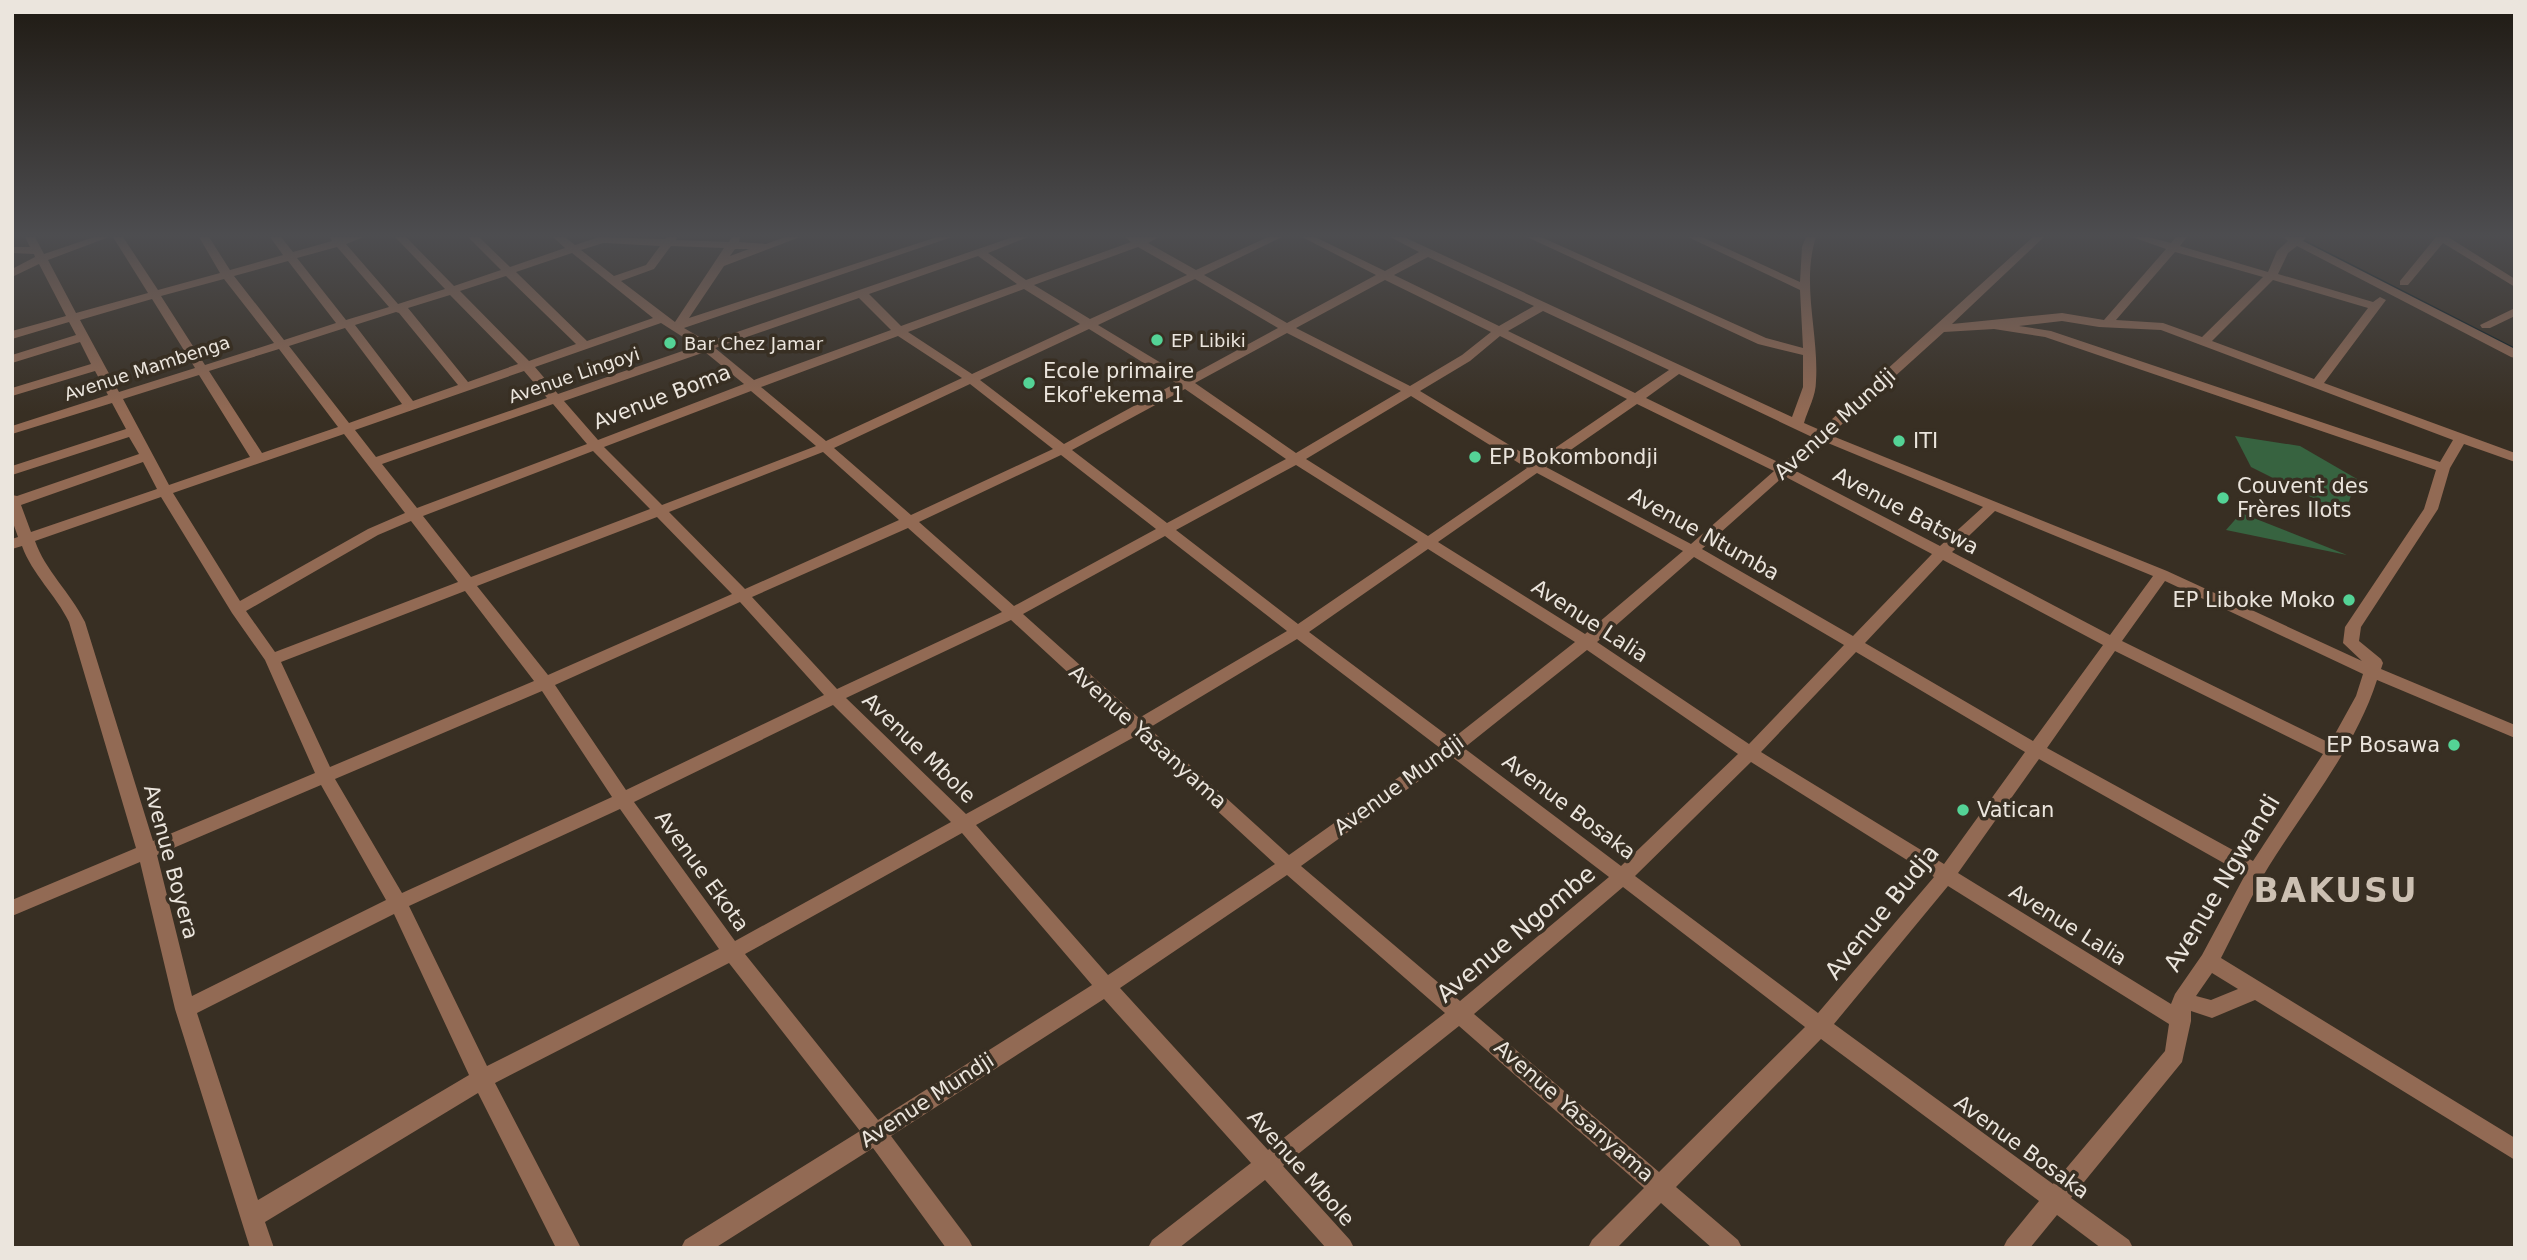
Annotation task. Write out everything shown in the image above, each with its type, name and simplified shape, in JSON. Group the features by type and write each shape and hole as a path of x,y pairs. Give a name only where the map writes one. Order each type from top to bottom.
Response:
{"street":[{"path":"61,296 166,493 237,609 272,659 325,776 398,903 482,1079 569,1248"},
{"path":"12,335 153,296 258,458"},
{"name":"Avenue Ekota","path":"243,296 545,683 623,800 732,951 876,1133 961,1248"},
{"path":"321,296 343,325 348,324 411,407"},
{"path":"385,296 396,308 402,310 466,387"},
{"name":"Avenue Mambenga","path":"12,430 435,296"},
{"name":"Avenue Mbole","path":"459,296 527,366 594,445 741,595 836,698 964,823 1105,986 1342,1248"},
{"path":"535,296 586,346"},
{"name":"Avenue Yasanyama","path":"633,296 662,319 678,326 707,347 825,447 1013,613 1288,865 1462,1012 1730,1248"},
{"path":"678,326 697,296"},
{"path":"678,326 769,296"},
{"name":"Avenue Lingoyi","path":"375,462 857,296"},
{"name":"Avenue Bosaka","path":"864,296 900,332 973,380 1298,632 1622,877 2121,1248"},
{"name":"Avenue Boma","path":"237,609 364,537 415,514 751,386 1000,296"},
{"name":"Avenue Lalia","path":"1044,296 1187,384 1296,459 1586,642 1750,753 2181,1021"},
{"path":"272,659 825,447 1151,296"},
{"name":"Avenue Ntumba","path":"1233,296 1290,330 1411,391 1537,468 1693,551 2036,750 2256,872"},
{"path":"12,908 545,683 908,522 1064,449 1290,330 1348,296"},
{"name":"Avenue Batswa","path":"1428,296 1783,470 2111,642 2334,752"},
{"path":"1521,296 1822,436 2162,574 2372,672 2515,732"},
{"path":"1662,296 1762,341 1809,353"},
{"path":"1797,423 1810,385 1807,296"},
{"name":"Avenue Mundji","path":"693,1248 1105,986 1288,865 1453,748 1586,642 1693,551 1977,296"},
{"path":"2108,322 2130,296"},
{"path":"2203,343 2251,296"},
{"path":"2340,296 2374,306"},
{"path":"2316,384 2384,296"},
{"path":"2403,296 2515,354"},
{"path":"185,1009 398,903 623,800 728,747 1013,613 1296,459 1466,358 1499,332 1543,306"},
{"path":"2486,325 2515,311"},
{"path":"1943,328 2062,317 2163,327 2515,458"},
{"path":"18,542 166,493 258,458 662,319"},
{"path":"1994,325 2047,334 2443,468"},
{"path":"12,359 84,337"},
{"path":"12,392 98,366"},
{"path":"253,1216 482,1079 732,951 1136,728 1298,632 1537,468 1633,398 1680,369"},
{"path":"12,471 134,431"},
{"path":"2372,672 2375,663 2351,643 2353,627 2431,509 2443,468 2461,438"},
{"path":"13,501 147,456"},
{"name":"Avenue Boyera","path":"13,501 18,542 67,601 77,622 147,852 185,1009 262,1248"},
{"name":"Avenue Ngombe","path":"1160,1248 1462,1012 1622,877 1750,753 1941,554 1992,506"},
{"name":"Avenue Budja","path":"1600,1248 1820,1026 1947,874 2162,574"},
{"name":"Avenue Ngwandi","path":"2015,1248 2175,1055 2182,1000 2209,961 2256,872 2334,752 2364,696 2372,672"},
{"path":"2209,961 2515,1150"},
{"path":"2182,1000 2212,1009 2255,991"}],"green space":[{"path":"2235,436 2300,446 2357,479 2347,507 2341,512 2251,467"},
{"path":"2241,513 2347,555 2226,530"}],"waterway":[{"path":"2411,296 2515,349"}],"place":[{"name":"EP Libiki","path":"1157,340"},
{"name":"Bar Chez Jamar","path":"670,343"},
{"name":"Ecole primaire Ekof'ekema 1","path":"1029,383"},
{"name":"ITI","path":"1899,441"},
{"name":"EP Bokombondji","path":"1475,457"},
{"name":"Couvent des Frères Ilots","path":"2223,498"},
{"name":"EP Liboke Moko","path":"2349,600"},
{"name":"EP Bosawa","path":"2454,745"},
{"name":"Vatican","path":"1963,810"}],"district":[{"name":"BAKUSU","path":"2336,890"}]}
